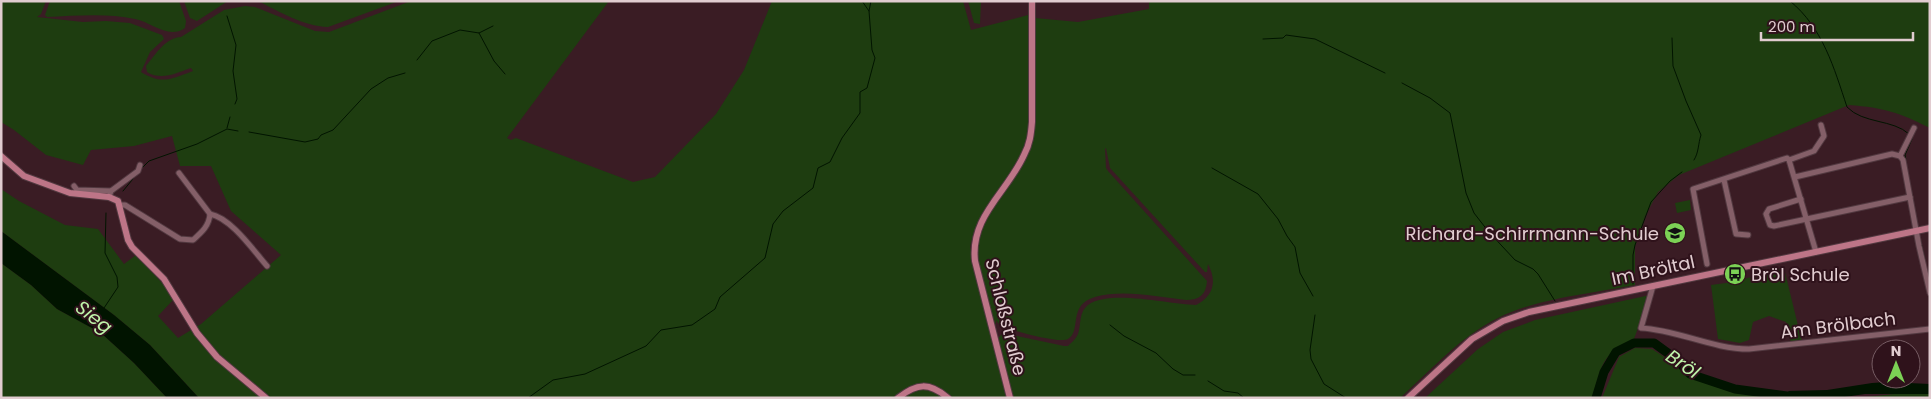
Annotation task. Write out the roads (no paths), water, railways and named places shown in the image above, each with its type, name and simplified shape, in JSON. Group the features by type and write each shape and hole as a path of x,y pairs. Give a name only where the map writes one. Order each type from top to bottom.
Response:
{"main road":[{"name":"Schloßstraße","path":"1010,398 975,261 974,248 980,223 1017,168 1030,142 1032,122 1032,1"},
{"path":"1,156 24,176 79,195 110,194 118,201 128,240 132,247 164,279 198,333 217,357 266,398"},
{"name":"Im Bröltal","path":"1408,398 1472,339 1502,321 1529,312 1930,228"},
{"path":"898,398 913,388 925,386 935,389 948,398"}],"street":[{"path":"1707,264 1693,189 1784,158 1790,160 1814,152 1824,136 1821,125"},
{"path":"1900,156 1914,129"},
{"path":"1795,177 1892,154 1900,156 1903,160 1930,293"},
{"path":"1790,160 1816,252"},
{"path":"74,186 77,190 110,194 138,170 140,165"},
{"path":"179,173 210,214 218,216 228,223 267,266"},
{"path":"1724,180 1736,234 1748,235"},
{"path":"1801,199 1769,209 1766,214 1768,223 1774,226 1910,197"},
{"path":"120,205 125,205 180,239 187,240 193,240 205,229 210,214"},
{"name":"Am Brölbach","path":"1653,286 1641,328 1657,329 1717,346 1749,349 1930,329"}],"water":[{"name":"Sieg","path":"1,231 114,315 150,345 199,398 167,398 134,363 101,333 57,309 31,285 1,263"},
{"path":"1871,383 1871,389 1921,389 1921,384 1930,384 1930,394 1865,394 1838,398 1794,398 1788,391 1827,390"}],"waterway":[{"path":"862,1 869,11"},
{"path":"528,398 553,380 585,374 646,346 661,330 692,325 715,309 720,297 765,258 773,224 783,211 813,188 818,168 830,162 842,138 860,113 860,92 867,88 875,58 872,50 869,11 871,1"},
{"path":"1790,1 1811,23 1826,49 1847,107 1861,116 1895,126 1909,134"},
{"path":"227,16 236,45 233,71 237,99 235,104"},
{"path":"417,60 432,41 460,30 479,33 493,26"},
{"path":"479,33 494,61 505,74"},
{"path":"1263,39 1283,38 1286,35 1315,39 1385,73"},
{"path":"1672,38 1673,66 1701,135 1694,160"},
{"path":"249,132 305,142 318,139 321,135 333,130 371,89 388,78 405,73"},
{"path":"1402,83 1430,98 1450,113 1466,193 1474,213 1515,260 1533,269 1538,274 1555,301"},
{"path":"227,128 230,117"},
{"path":"141,169 149,161 197,144 227,129 238,131"},
{"path":"1906,160 1905,155 1912,139"},
{"path":"1212,168 1258,194 1278,219 1295,247 1300,273 1313,296"},
{"path":"1633,284 1635,245 1651,202 1670,181 1682,172"},
{"path":"123,191 137,174"},
{"name":"Sieg","path":"104,308 118,287 117,277 105,253 106,213"},
{"path":"1920,238 1925,259"},
{"path":"1315,315 1310,350 1311,359 1324,384 1346,398"},
{"path":"1110,325 1124,336 1156,353 1173,369 1183,375 1195,375"},
{"name":"Bröl","path":"1596,398 1604,372 1616,352 1634,343 1654,343 1676,359 1690,374 1735,389 1802,398"},
{"path":"1208,381 1224,391 1238,393 1244,398"}],"place":[{"name":"Richard-Schirrmann-Schule","path":"1675,233"},
{"name":"Bröl Schule","path":"1735,274"}]}
